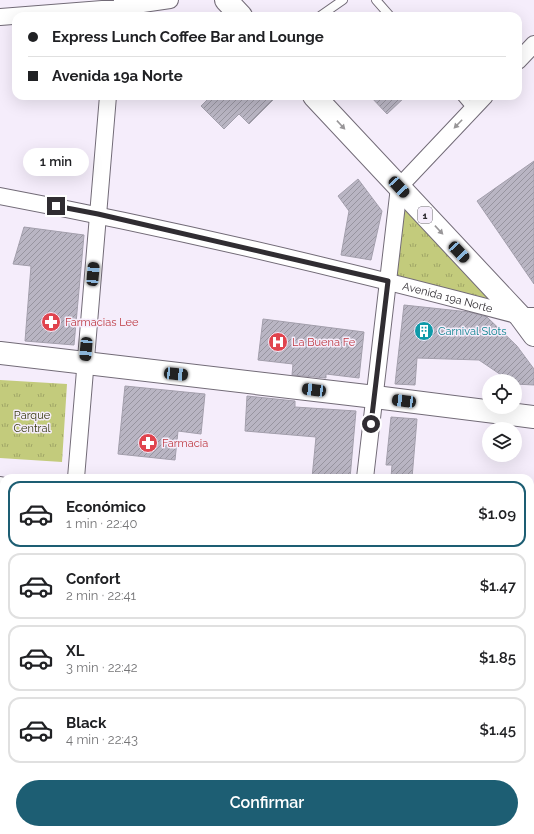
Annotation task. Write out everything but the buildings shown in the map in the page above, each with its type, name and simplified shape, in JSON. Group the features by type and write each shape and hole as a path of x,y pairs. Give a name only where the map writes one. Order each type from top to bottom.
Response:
{"main road":[{"path":"226,0 237,12"},
{"name":"1","path":"318,100 399,187 527,316 534,336"},
{"path":"0,353 375,397 534,418"}],"street":[{"path":"64,12 115,8 170,0"},
{"path":"0,17 12,16"},
{"path":"522,57 534,44"},
{"path":"76,474 108,100"},
{"path":"365,474 399,187 481,100"},
{"name":"Avenida 19a Norte","path":"0,196 98,214 388,281 527,316"}],"lane":[{"path":"326,12 343,0"},
{"path":"376,0 386,12"},
{"path":"464,100 472,109"}],"green space":[{"path":"403,206 495,303 396,275"},
{"name":"Parque Central","path":"0,380 67,384 62,462 0,458"}],"place":[{"name":"Farmacias Lee","path":"51,322"},
{"name":"Carnival Slots","path":"424,331"},
{"name":"La Buena Fe","path":"278,342"},
{"name":"Farmacia","path":"148,443"}],"route":[{"path":"56,206 98,214 388,281 371,424"}]}
